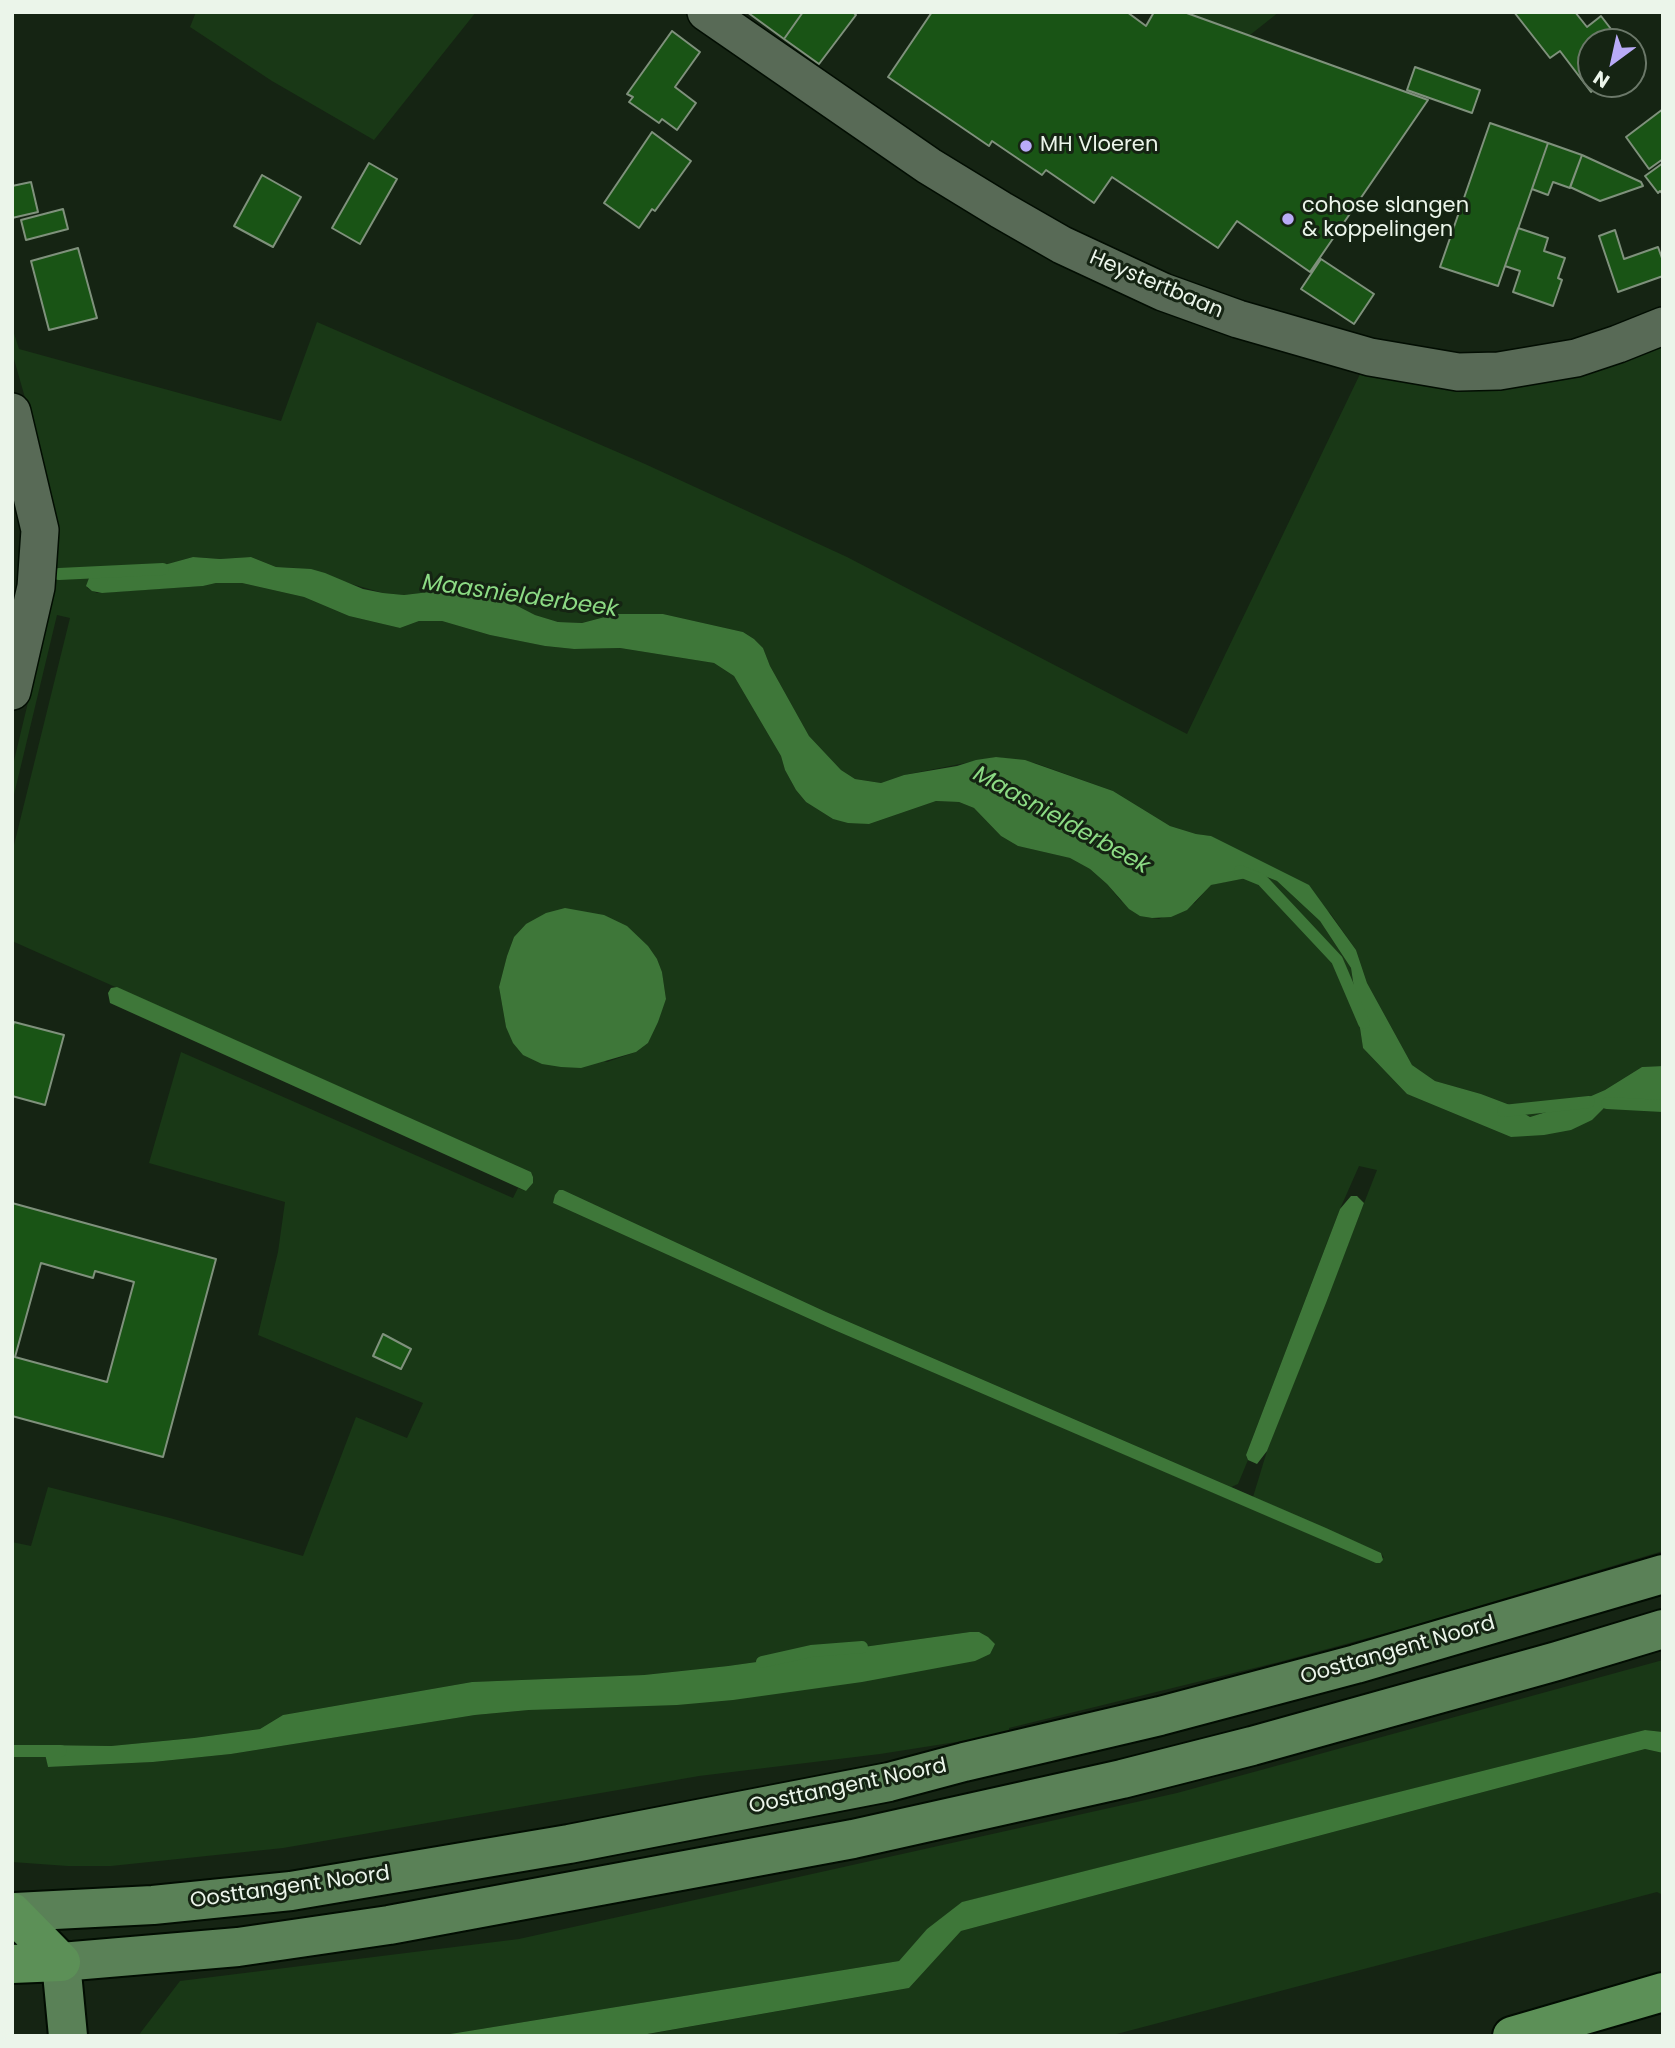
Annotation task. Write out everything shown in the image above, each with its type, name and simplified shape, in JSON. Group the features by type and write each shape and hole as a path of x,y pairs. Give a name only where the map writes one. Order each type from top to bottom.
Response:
{"highway":[{"path":"13,1914 61,1962"},
{"path":"12,1964 61,1962"},
{"path":"1512,2036 1663,1992"}],"main road":[{"name":"Oosttangent Noord","path":"13,1914 153,1905 291,1891 569,1844 889,1782 1160,1716 1356,1664 1663,1574"},
{"path":"68,2036 61,1962 238,1947 389,1925 853,1839 1122,1779 1252,1746 1663,1629"}],"street":[{"name":"Heystertbaan","path":"706,12 929,166 1001,210 1062,245 1163,292 1238,319 1370,357 1458,372 1499,371 1576,358 1618,345 1663,326"},
{"path":"12,412 40,530 36,587 12,691"}],"shaded area":[{"path":"196,12 476,12 374,140 272,81 190,27"},
{"path":"1184,12 1279,12 1250,35"},
{"path":"894,160 971,208 1440,381 1663,337 1663,1066 1642,1067 1605,1090 1530,1117 1510,1105 1481,1094 1435,1081 1412,1065 1367,983 1356,950 1330,913 1211,836 1170,826 1113,791 1035,763 996,757 904,775 881,783 855,779 841,770 809,736 770,666 763,648 743,632 663,614 616,614 582,623 558,622 535,615 504,599 469,591 446,590 404,595 383,593 295,568 276,567 251,557 193,557 142,571 99,574 89,578 87,588 97,593 242,583 304,597 349,616 400,628 419,621 442,621 490,635 545,646 574,649 620,648 714,663 734,676 781,756 796,790 806,802 833,819 869,824 936,801 959,802 974,808 1001,836 1018,846 1070,858 1090,869 1121,901 1146,917 1159,919 1195,903 1210,885 1262,875 1277,881 1320,921 1351,968 1363,1048 1407,1094 1511,1137 1592,1120 1604,1108 1639,1100 1663,1110 1663,1551 1405,1628 1279,1662 1009,1728 1009,1732 969,1740 880,1754 699,1776 283,1848 111,1866 12,1862 12,1542 31,1546 48,1487 303,1556 356,1417 407,1438 423,1403 258,1335 278,1252 285,1202 149,1163 181,1052 513,1198 518,1188 526,1191 533,1183 533,1177 531,1172 12,941 12,853 70,618 57,615 12,803 12,769 48,619 53,583 35,433 12,352 12,327 19,349 281,421 317,322 645,464 847,557 1187,734 1361,372 1145,304 992,226","holes":["526,924 657,959 666,999 648,1043 636,1052 607,1062 506,1027 499,987 514,937","1359,1166 1377,1170 1267,1451 1253,1497 1381,1553 1384,1558 1321,1539 832,1329 553,1203 563,1190 826,1312 1231,1487 1238,1484 1248,1460 1246,1455","383,1335 411,1349 401,1369 373,1356","970,1632 529,1710 475,1715 231,1754 153,1762 48,1767 44,1745 111,1746 260,1729 283,1715 472,1682 644,1675"]},
{"path":"1663,1660 1663,1732 1645,1730 963,1902 927,1929 899,1961 438,2036 138,2036 180,1981 519,1939 1177,1793"},
{"path":"1645,1749 1663,1753 1663,1895 1657,1892 1109,2036 637,2036 909,1988 961,1931"}],"water":[{"path":"193,557 251,557 276,567 311,569 363,589 383,593 404,595 446,590 469,591 504,599 535,615 558,622 582,623 616,614 663,614 743,632 763,648 770,666 809,736 841,770 855,779 881,783 904,775 976,760 996,757 1025,760 1113,791 1170,826 1211,836 1309,885 1356,950 1367,983 1412,1065 1435,1081 1481,1094 1510,1105 1530,1117 1605,1090 1642,1067 1663,1066 1663,1110 1639,1100 1604,1108 1592,1120 1571,1130 1511,1137 1407,1094 1363,1048 1351,968 1320,921 1277,881 1262,875 1211,885 1187,910 1171,917 1152,918 1140,916 1129,909 1090,869 1070,858 1018,846 1001,836 974,808 959,802 936,801 869,824 833,819 806,802 796,790 781,756 734,676 714,663 620,648 574,649 545,646 490,635 442,621 419,621 400,628 349,616 304,597 242,583 102,593 92,591 86,586 89,578 99,574 142,571"},
{"path":"565,908 604,915 627,926 657,959 666,999 648,1043 636,1052 581,1068 542,1064 523,1055 513,1043 506,1027 499,987 514,937 526,924 546,913"},
{"path":"117,987 531,1172 533,1183 526,1191 110,1003 108,993 111,988"},
{"path":"559,1190 826,1312 1326,1528 1381,1553 1383,1560 1376,1563 832,1329 553,1203"},
{"path":"1351,1196 1357,1196 1364,1203 1267,1451 1257,1464 1248,1460 1246,1455 1340,1209"},
{"path":"979,1632 995,1644 990,1654 975,1661 862,1682 733,1700 475,1715 231,1754 153,1762 48,1767 43,1745 111,1746 194,1738 260,1729 283,1715 472,1682 644,1675"},
{"path":"1645,1730 1663,1732 1663,1753 1645,1749 961,1931 909,1988 636,2036 438,2036 899,1961 927,1929 962,1902"}],"building":[{"path":"747,12 803,12 784,39"},
{"path":"803,12 853,12 856,15 819,64 784,39"},
{"path":"932,12 1127,12 1146,26 1154,12 1184,12 1428,100 1310,272 1237,221 1218,248 1112,177 1094,203 1046,170 1042,175 992,141 989,146 888,77"},
{"path":"1514,12 1575,12 1587,27 1601,16 1610,28 1577,28 1577,73 1560,51 1550,58"},
{"path":"672,31 700,52 675,87 696,103 677,130 662,119 659,123 629,102 633,97 627,94"},
{"path":"1415,67 1480,90 1472,113 1407,90"},
{"path":"1663,109 1663,159 1649,169 1626,137"},
{"path":"1490,123 1548,143 1498,286 1440,267"},
{"path":"652,132 691,161 655,211 652,209 639,228 604,203"},
{"path":"1548,143 1582,155 1570,188 1553,182 1548,195 1532,189"},
{"path":"1582,155 1641,182 1643,186 1600,201 1570,187"},
{"path":"369,163 397,179 360,244 332,228"},
{"path":"1663,163 1663,194 1660,191 1658,193 1645,176"},
{"path":"262,175 301,197 273,247 234,226"},
{"path":"31,182 38,212 12,218 12,186"},
{"path":"63,209 68,229 26,240 21,220"},
{"path":"1518,228 1548,238 1544,251 1565,258 1558,278 1562,280 1553,306 1513,292 1520,271 1505,266"},
{"path":"1615,230 1624,259 1658,247 1663,261 1663,276 1618,292 1599,236"},
{"path":"78,248 97,318 49,330 31,261"},
{"path":"1321,259 1374,294 1354,324 1301,289"},
{"path":"14,1022 64,1035 45,1105 12,1096"},
{"path":"12,1203 216,1259 163,1457 12,1416","holes":["41,1263 93,1278 95,1271 134,1282 107,1382 15,1357"]},
{"path":"383,1334 411,1349 401,1369 373,1356"}],"waterway":[{"name":"Maasnielderbeek","path":"59,574 163,569"},
{"name":"Maasnielderbeek","path":"1240,871 1262,880 1337,960 1364,1023"},
{"name":"Maasnielderbeek","path":"1503,1111 1589,1102"},
{"name":"Maasnielderbeek","path":"1607,1103 1663,1106"},
{"path":"762,1662 811,1651 862,1647"},
{"path":"12,1751 61,1751"}],"place":[{"name":"MH Vloeren","path":"1026,146"},
{"name":"cohose slangen & koppelingen","path":"1288,219"}]}
